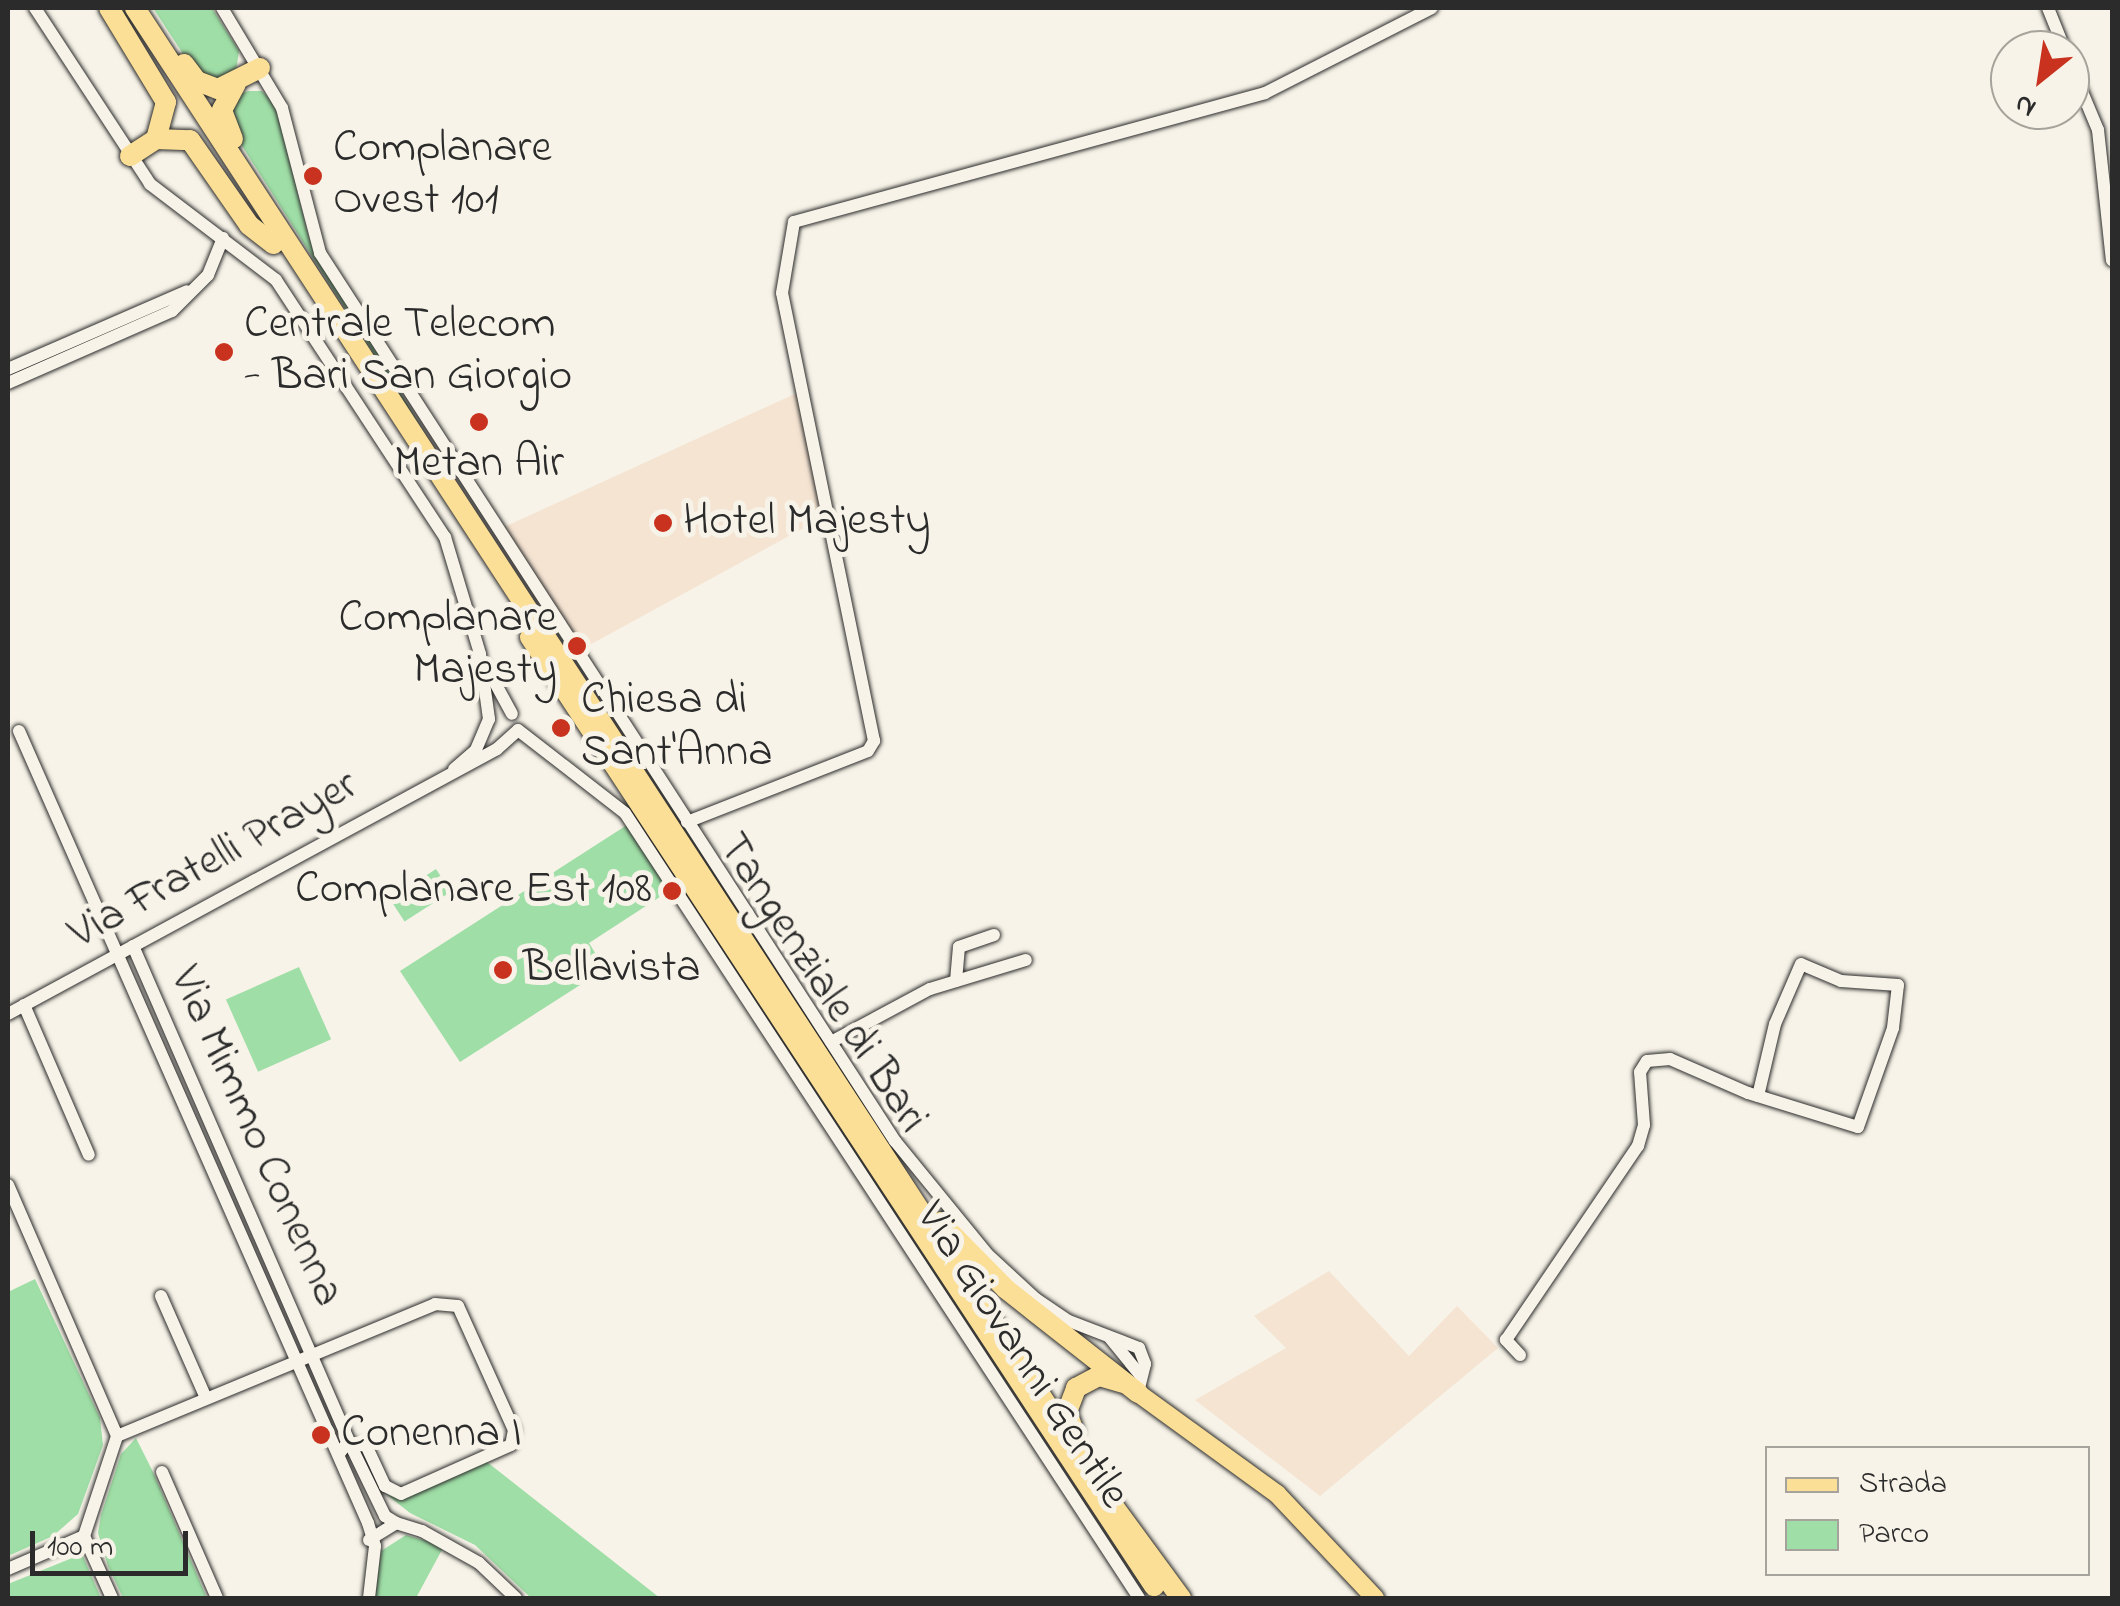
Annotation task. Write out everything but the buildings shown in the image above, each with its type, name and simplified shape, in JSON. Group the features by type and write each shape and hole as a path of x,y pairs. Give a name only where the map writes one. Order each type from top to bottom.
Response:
{"highway":[{"path":"109,8 166,102 156,139"},
{"name":"Tangenziale di Bari","path":"119,8 278,238 1109,1500 1181,1598"},
{"name":"Tangenziale di Bari","path":"135,8 278,238 1126,1549 1163,1598"},
{"path":"147,8 197,81 218,88 236,84 260,68"},
{"path":"130,156 156,139 178,136 199,148 249,226 278,238 275,203 223,122 236,84"},
{"path":"896,1172 1006,1289 1140,1384"},
{"path":"1109,1500 1105,1480 1067,1419 1069,1398 1099,1376 1140,1384"},
{"path":"1126,1549 1156,1598"}],"main road":[{"path":"1140,1384 1277,1494 1374,1598"}],"street":[{"path":"35,8 150,184 276,280 445,537 480,654 492,737 506,742 518,730 480,654"},
{"path":"222,8 282,108 320,253 895,1141 987,1254 1069,1321 1139,1348 1140,1384"},
{"path":"687,822 868,751 874,740 782,293 794,222 1264,93 1432,8"},
{"path":"2090,111 2098,130 2112,260"},
{"path":"8,383 172,311 208,275 223,238"},
{"path":"8,369 194,288"},
{"path":"454,769 488,723 502,711 512,714"},
{"name":"Via Mimmo Conenna","path":"19,730 204,1148 219,1162"},
{"name":"Via Giovanni Gentile","path":"518,730 624,812 1138,1598"},
{"name":"Via Fratelli Prayer","path":"8,1014 506,742"},
{"path":"956,980 959,947 994,935"},
{"name":"Via Mimmo Conenna","path":"133,946 218,1142 219,1162 305,1358 340,1420 373,1536"},
{"path":"830,1042 956,980 1026,960"},
{"path":"1520,1356 1506,1340 1638,1146 1644,1124 1640,1072 1647,1061 1670,1059 1758,1096 1858,1128 1893,1028 1898,986 1841,981 1801,964 1775,1024 1758,1096"},
{"path":"24,1005 89,1155"},
{"path":"204,1148 218,1142"},
{"path":"8,1184 117,1436 84,1536 112,1598"},
{"path":"161,1296 206,1398"},
{"name":"Via Mimmo Conenna","path":"305,1358 451,1302 462,1312 514,1430 504,1450 401,1494 385,1486 366,1445 346,1451"},
{"path":"117,1436 305,1358"},
{"name":"Via Mimmo Conenna","path":"305,1358 327,1430 346,1451 385,1516 396,1523"},
{"path":"327,1430 340,1420"},
{"path":"162,1472 217,1598"},
{"path":"366,1598 373,1536 396,1523 465,1553 516,1598"},
{"path":"8,1569 84,1536"}],"shaded area":[{"name":"Hotel Majesty","path":"797,393 822,518 584,648 502,528"},
{"path":"1329,1271 1409,1356 1457,1306 1498,1348 1320,1496 1195,1400 1286,1348 1254,1316"}],"green space":[{"path":"153,8 212,8 239,51 236,72 218,84 189,63"},
{"path":"262,91 276,106 309,238 431,444 230,127 227,113 238,95"},
{"name":"Bellavista","path":"627,825 669,891 589,943 605,969 460,1062 400,971"},
{"path":"436,869 451,892 405,922 390,899"},
{"path":"299,967 331,1039 258,1072 226,1000"},
{"path":"35,1279 100,1418 103,1445 78,1514 53,1536 8,1556 8,1292"},
{"path":"136,1438 207,1598 123,1598 108,1566 98,1533 101,1515 121,1454"},
{"path":"487,1462 660,1598 531,1598 475,1545 410,1513 386,1494 398,1499"},
{"path":"406,1535 444,1546 416,1598 375,1598 381,1551"},
{"path":"82,1554 101,1598 8,1598 8,1584"}],"place":[{"name":"Complanare Ovest 101","path":"313,176"},
{"name":"Centrale Telecom - Bari San Giorgio","path":"224,352"},
{"name":"Metan Air","path":"479,422"},
{"name":"Hotel Majesty","path":"663,523"},
{"name":"Complanare Majesty","path":"577,646"},
{"name":"Chiesa di Sant'Anna","path":"561,728"},
{"name":"Complanare Est 108","path":"672,891"},
{"name":"Bellavista","path":"503,970"},
{"name":"Conenna I","path":"321,1435"}]}
